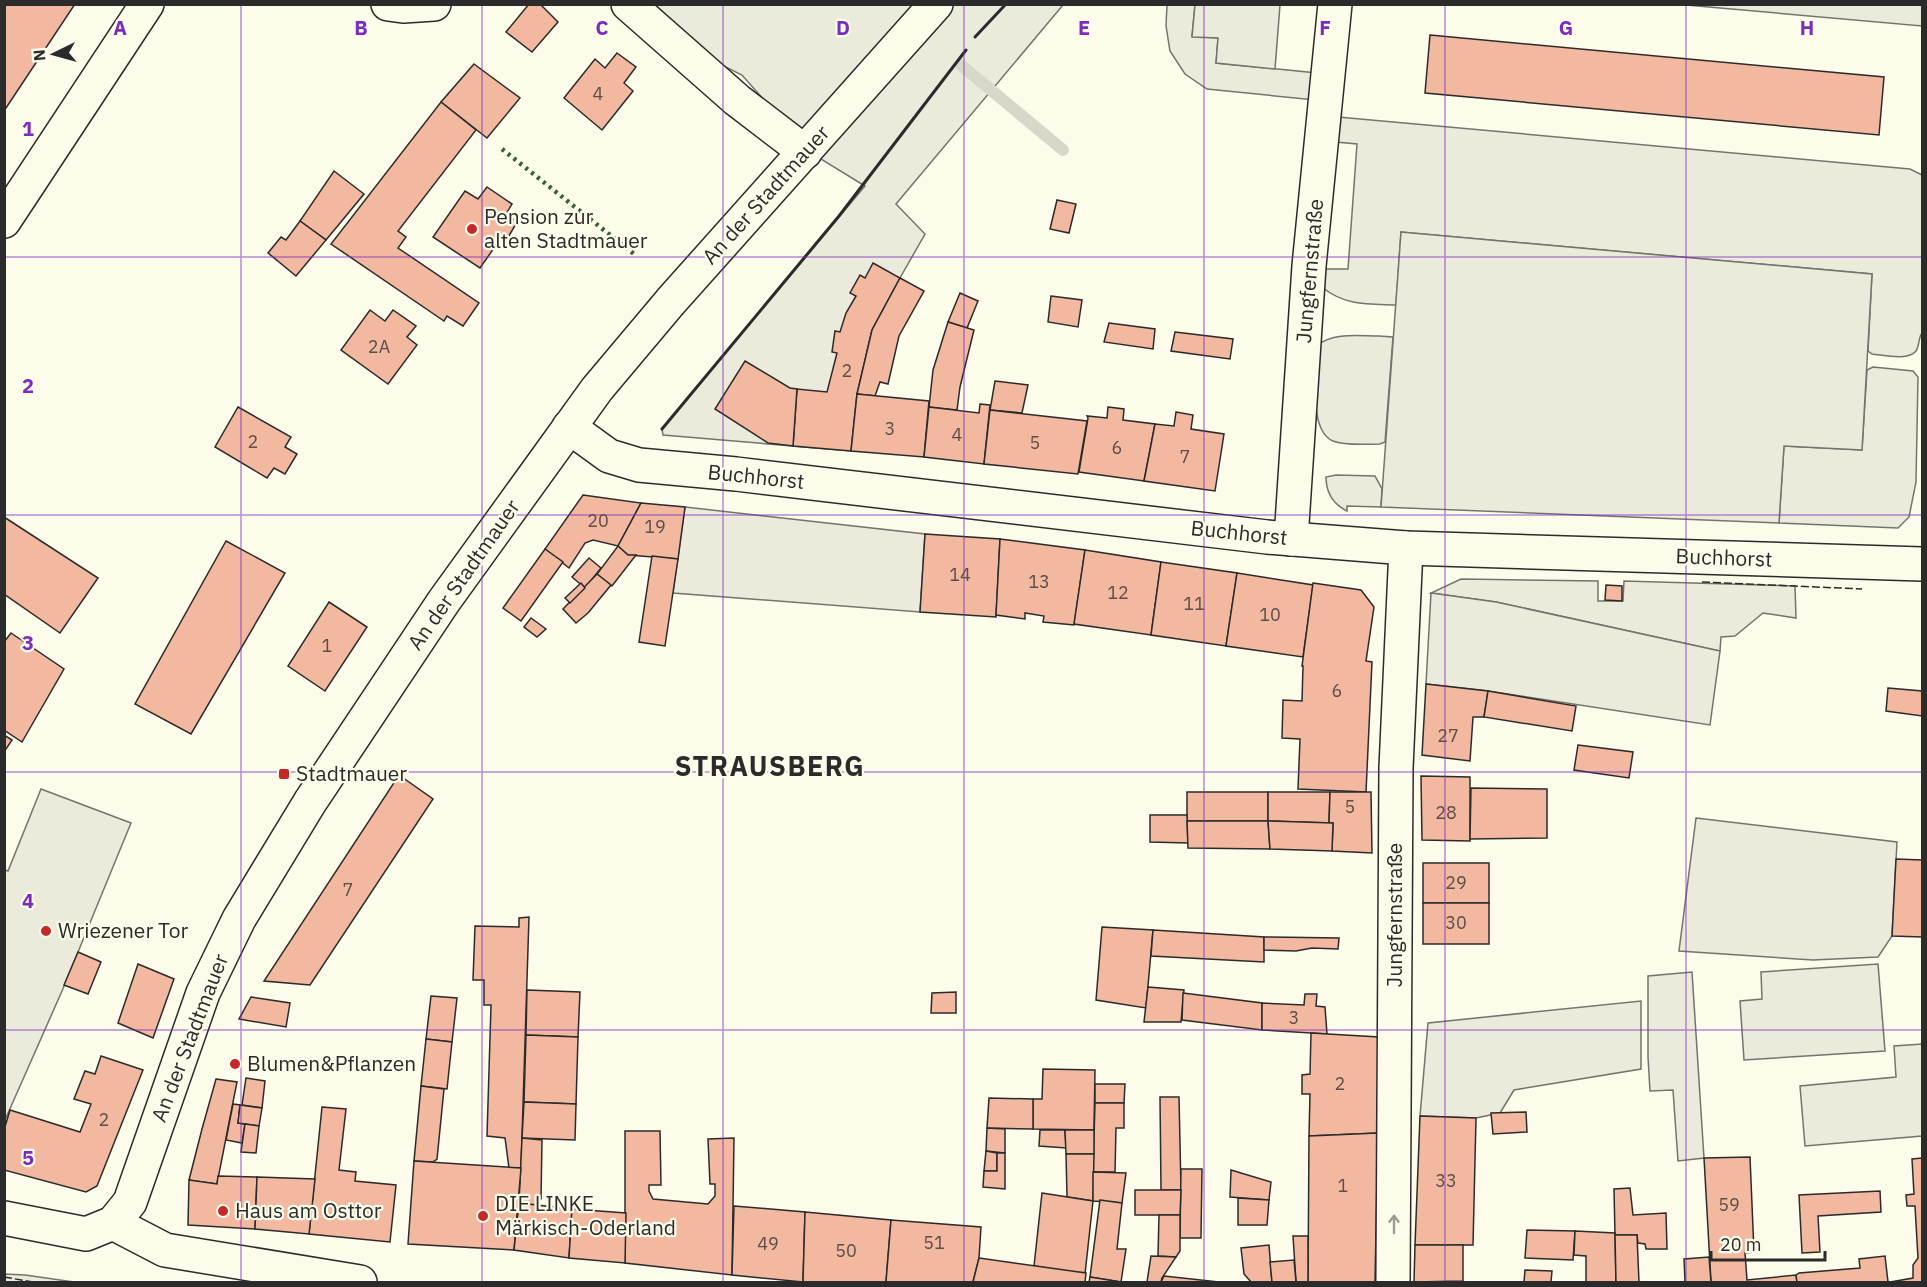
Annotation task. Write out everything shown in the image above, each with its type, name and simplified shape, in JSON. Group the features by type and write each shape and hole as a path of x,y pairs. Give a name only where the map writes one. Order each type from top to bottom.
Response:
{"street":[{"path":"4,221 147,4"},
{"path":"387,4 403,6 434,4"},
{"path":"628,4 737,100 805,152"},
{"name":"An der Stadtmauer","path":"113,1223 130,1202 203,993 239,919 310,802 444,601 597,389 671,301 936,4"},
{"name":"Jungfernstraße","path":"1291,539 1309,266 1333,18"},
{"name":"Buchhorst","path":"569,427 609,456 639,465 736,474 1291,539 1406,548 1923,564"},
{"name":"Jungfernstraße","path":"1393,1282 1396,768 1406,548"},
{"path":"4,1218 86,1234 113,1223 165,1250 360,1282"}],"shaded area":[{"path":"628,5 1063,5 896,204 925,234 900,278 857,394 851,451 663,435 662,429 865,186 811,153 742,75 664,36"},
{"path":"1167,5 1195,5 1192,36 1218,38 1216,63 1317,73 1315,100 1207,89 1185,74 1170,51 1166,26"},
{"path":"1195,5 1280,5 1275,69 1216,63 1218,38 1192,37"},
{"path":"1686,5 1922,5 1922,26"},
{"path":"1338,117 1910,169 1922,175 1922,333 1917,349 1912,354 1902,357 1872,354 1868,351 1872,274 1401,232 1396,305 1358,303 1340,298 1323,288 1317,269 1348,269 1357,144 1336,142"},
{"path":"1401,232 1872,274 1862,450 1784,446 1779,523 1381,507"},
{"path":"1339,336 1393,337 1385,442 1344,444 1333,441 1325,435 1317,412 1315,383 1318,345"},
{"path":"1873,367 1913,371 1918,377 1916,482 1909,517 1898,528 1779,523 1784,446 1862,450 1867,370"},
{"path":"1375,476 1382,489 1381,507 1347,506 1347,511 1342,508 1331,497 1326,483 1326,477"},
{"path":"685,507 925,534 920,612 673,593"},
{"path":"1461,579 1598,581 1598,601 1623,601 1624,581 1795,586 1796,618 1763,613 1735,636 1721,637 1720,651 1496,602 1431,593"},
{"path":"1431,593 1496,602 1720,651 1710,725 1488,691 1426,684"},
{"name":"Wriezener Tor","path":"41,789 131,823 62,991 5,1120 5,870 8,871"},
{"path":"1696,818 1897,842 1892,936 1878,957 1813,960 1679,951"},
{"path":"1878,964 1885,1051 1744,1060 1740,1001 1762,999 1761,972"},
{"path":"1692,972 1704,1158 1678,1161 1673,1090 1650,1091 1648,976"},
{"path":"1641,1001 1641,1069 1514,1090 1500,1113 1476,1118 1420,1116 1428,1023"},
{"path":"1922,1044 1922,1136 1805,1146 1800,1086 1896,1077 1894,1046"},
{"path":"4,1274 25,1275 74,1282 5,1282"}],"building":[{"path":"4,4 75,4 4,111"},
{"path":"529,4 540,4 558,22 532,52 506,32"},
{"path":"1430,35 1884,77 1879,135 1425,93"},
{"path":"617,53 636,67 624,83 633,91 602,130 564,98 595,59 605,68"},
{"path":"474,64 520,98 487,138 441,102"},
{"path":"441,102 476,130 398,231 406,237 398,248 479,303 463,326 447,316 444,321 331,244"},
{"path":"334,171 364,194 326,240 300,221"},
{"path":"487,187 512,204 506,214 517,222 506,241 501,238 480,268 433,237 465,191 478,199"},
{"path":"1057,200 1076,204 1069,233 1050,229"},
{"path":"300,221 326,240 296,276 268,253 281,237 286,240"},
{"path":"873,263 900,278 872,330 857,394 851,451 793,446 797,389 827,392 837,353 832,352 835,331 840,332 846,313 856,296 850,293 860,275 865,278"},
{"path":"900,278 924,291 899,336 888,384 880,382 875,396 857,394 872,330"},
{"path":"960,293 978,301 967,328 948,322"},
{"path":"1051,296 1082,300 1078,327 1048,322"},
{"path":"370,310 385,321 393,310 416,326 407,337 417,345 388,384 341,350"},
{"path":"948,322 974,330 960,387 957,410 929,407 933,370"},
{"path":"1109,323 1155,329 1153,349 1104,342"},
{"path":"1175,332 1233,339 1230,359 1171,351"},
{"path":"745,361 790,388 797,389 793,446 768,443 715,409"},
{"path":"995,381 1028,385 1022,413 990,410"},
{"path":"857,394 929,401 924,457 851,451"},
{"path":"980,404 990,405 984,464 924,457 929,407 979,413"},
{"path":"238,407 291,437 285,447 297,454 285,474 274,468 267,478 215,447"},
{"path":"1108,407 1124,409 1123,420 1155,424 1144,481 1079,472 1087,416 1107,418"},
{"path":"990,410 1087,421 1078,474 984,464"},
{"path":"1176,412 1193,415 1191,429 1224,434 1215,491 1144,481 1155,424 1174,426"},
{"path":"583,495 641,503 618,546 593,540 585,543 569,568 545,549"},
{"path":"641,503 685,507 678,559 628,555 618,546"},
{"path":"4,517 98,578 60,633 4,594"},
{"path":"925,534 1000,539 996,617 920,612"},
{"path":"1000,539 1085,550 1074,625 1043,622 1044,616 1025,613 1025,619 996,615"},
{"path":"226,541 285,573 191,734 135,704"},
{"path":"618,546 628,555 636,555 612,586 597,574"},
{"path":"545,549 563,562 521,621 503,608"},
{"path":"1085,550 1161,562 1151,635 1074,624"},
{"path":"652,556 678,559 665,646 639,642"},
{"path":"589,558 601,568 585,588 572,577"},
{"path":"1161,562 1237,573 1226,646 1151,635"},
{"path":"1237,573 1313,585 1303,657 1226,646"},
{"path":"597,574 611,585 588,613 576,623 563,609"},
{"path":"581,583 585,588 570,603 565,598"},
{"path":"1313,583 1361,590 1374,607 1366,661 1372,662 1366,792 1298,789 1300,739 1282,738 1283,700 1302,701 1302,666"},
{"path":"1606,585 1622,586 1622,601 1605,600"},
{"path":"329,602 367,627 325,691 288,666"},
{"path":"531,618 546,629 537,637 524,627"},
{"path":"11,633 64,669 22,742 4,730 4,642"},
{"path":"1426,684 1488,691 1484,717 1473,717 1470,761 1422,755"},
{"path":"1888,688 1922,691 1922,716 1886,711"},
{"path":"1488,691 1576,706 1572,731 1484,717"},
{"path":"4,735 12,740 4,752"},
{"path":"1578,745 1633,752 1629,778 1574,770"},
{"path":"399,775 433,799 310,985 264,981"},
{"path":"1421,776 1470,777 1470,841 1422,840"},
{"path":"1471,788 1547,789 1547,838 1470,839"},
{"path":"1187,792 1268,792 1268,821 1187,821"},
{"path":"1268,792 1330,792 1329,823 1268,821"},
{"path":"1330,792 1371,792 1372,853 1332,851 1333,823 1329,823"},
{"path":"1150,815 1187,815 1188,843 1150,842"},
{"path":"1187,821 1268,821 1270,849 1188,848"},
{"path":"1268,821 1333,823 1332,851 1270,849"},
{"path":"1896,859 1922,860 1922,937 1892,936"},
{"path":"1423,863 1489,863 1489,903 1423,903"},
{"path":"1423,903 1489,903 1489,944 1423,944"},
{"path":"529,917 521,1168 509,1168 505,1138 487,1136 491,1005 484,1005 484,980 473,980 475,926 519,927 519,918"},
{"path":"1102,927 1153,930 1146,1008 1096,1000"},
{"path":"1153,930 1264,937 1264,962 1151,956"},
{"path":"1264,937 1339,938 1338,949 1312,948 1296,951 1264,950"},
{"path":"78,952 101,962 88,994 64,985"},
{"path":"138,964 174,979 153,1038 118,1023"},
{"path":"1148,987 1184,990 1181,1022 1144,1022"},
{"path":"527,990 580,992 578,1037 526,1035"},
{"path":"956,992 956,1013 931,1013 932,993"},
{"path":"1183,993 1262,1003 1262,1030 1182,1020"},
{"path":"1305,994 1317,994 1316,1006 1325,1007 1327,1034 1262,1030 1262,1003 1304,1005"},
{"path":"431,996 457,998 452,1042 426,1039"},
{"path":"251,997 290,1003 286,1027 239,1019"},
{"path":"1311,1033 1379,1037 1378,1133 1309,1136 1310,1094 1302,1094 1302,1075 1310,1074"},
{"path":"526,1035 578,1037 576,1104 524,1102"},
{"path":"426,1039 452,1042 447,1089 421,1086"},
{"path":"101,1056 143,1070 97,1186 86,1192 4,1170 4,1130 10,1110 80,1132 91,1104 74,1099 85,1071 95,1074"},
{"path":"1043,1069 1095,1070 1094,1130 1033,1129 1033,1099 1042,1099"},
{"path":"246,1078 265,1081 262,1108 242,1105"},
{"path":"216,1079 237,1082 217,1184 189,1180"},
{"path":"1095,1084 1125,1084 1124,1103 1095,1103"},
{"path":"421,1086 444,1089 437,1159 433,1162 414,1161"},
{"path":"1160,1097 1179,1097 1181,1190 1161,1190"},
{"path":"989,1098 1033,1099 1033,1129 987,1128"},
{"path":"524,1102 576,1104 575,1140 522,1138"},
{"path":"1095,1103 1124,1103 1124,1128 1116,1128 1115,1172 1093,1172"},
{"path":"233,1104 240,1105 238,1123 245,1124 242,1143 226,1140"},
{"path":"240,1105 262,1108 259,1126 238,1123"},
{"path":"322,1107 346,1109 339,1170 356,1172 355,1181 396,1185 390,1242 309,1234"},
{"path":"1526,1112 1527,1132 1493,1134 1491,1113"},
{"path":"1420,1116 1476,1118 1473,1245 1415,1245"},
{"path":"245,1124 259,1126 256,1153 241,1152"},
{"path":"987,1128 1005,1129 1005,1153 986,1151"},
{"path":"1040,1130 1065,1130 1066,1148 1039,1146"},
{"path":"1065,1130 1094,1130 1094,1154 1066,1154"},
{"path":"625,1131 660,1131 661,1185 649,1185 653,1199 708,1204 715,1196 715,1184 710,1184 708,1139 734,1138 732,1275 625,1263"},
{"path":"1378,1133 1375,1282 1308,1282 1309,1136"},
{"path":"522,1138 542,1140 541,1199 534,1205 519,1203"},
{"path":"986,1151 997,1153 997,1171 984,1171"},
{"path":"997,1153 1005,1153 1005,1189 983,1187 984,1171 997,1171"},
{"path":"1066,1154 1094,1154 1093,1201 1067,1197"},
{"path":"1750,1157 1754,1252 1745,1253 1747,1280 1796,1275 1797,1282 1711,1282 1704,1158"},
{"path":"1922,1158 1922,1282 1890,1282 1913,1278 1913,1265 1918,1258 1915,1206 1907,1206 1906,1195 1914,1194 1912,1159"},
{"path":"414,1161 521,1168 514,1250 408,1244"},
{"path":"1181,1169 1202,1169 1201,1238 1180,1238"},
{"path":"1231,1170 1271,1182 1269,1200 1230,1197"},
{"path":"1093,1172 1126,1173 1122,1203 1093,1201"},
{"path":"218,1176 257,1177 255,1229 188,1225 189,1180 217,1184"},
{"path":"257,1177 315,1179 309,1234 255,1229"},
{"path":"1630,1188 1633,1215 1666,1213 1667,1249 1646,1249 1645,1244 1638,1243 1637,1235 1615,1235 1614,1189"},
{"path":"1135,1190 1181,1190 1180,1215 1135,1215"},
{"path":"1880,1191 1881,1212 1818,1216 1820,1252 1802,1253 1799,1195"},
{"path":"1042,1193 1093,1201 1085,1274 1034,1266"},
{"path":"1238,1198 1269,1200 1267,1225 1238,1225"},
{"path":"1100,1200 1122,1203 1117,1249 1126,1249 1121,1282 1090,1277"},
{"path":"519,1203 572,1209 569,1258 514,1250"},
{"path":"734,1206 805,1212 803,1282 732,1275"},
{"path":"572,1209 626,1213 625,1263 569,1258"},
{"path":"805,1212 891,1220 886,1282 803,1282"},
{"path":"1159,1215 1180,1215 1180,1251 1176,1257 1158,1256"},
{"path":"891,1220 981,1227 979,1258 973,1282 886,1282"},
{"path":"1527,1230 1575,1231 1573,1260 1525,1258"},
{"path":"1575,1231 1615,1233 1616,1282 1586,1282 1586,1256 1574,1255"},
{"path":"1615,1235 1637,1235 1639,1282 1616,1282"},
{"path":"1293,1236 1308,1236 1308,1282 1296,1282"},
{"path":"1269,1245 1272,1282 1251,1282 1244,1274 1241,1248"},
{"path":"1415,1245 1463,1245 1463,1281 1414,1282"},
{"path":"1151,1256 1176,1257 1161,1282 1147,1282"},
{"path":"1885,1256 1888,1282 1797,1282 1796,1275 1799,1273 1860,1268 1859,1259"},
{"path":"1709,1257 1711,1282 1685,1282 1684,1259"},
{"path":"979,1258 1086,1273 1085,1282 973,1282"},
{"path":"1294,1260 1296,1282 1272,1282 1270,1262"},
{"path":"1525,1270 1552,1271 1551,1282 1524,1282"},
{"path":"1164,1276 1219,1282 1161,1282"},
{"path":"1090,1277 1121,1282 1089,1282"}],"waterway":[{"path":"961,65 1063,150"}],"hedge":[{"path":"502,149 634,254"}],"fence":[{"path":"1702,582 1862,589"},
{"path":"4,1277 33,1282"}],"wall":[{"path":"975,37 1006,4"},
{"path":"662,429 839,216 966,50"}],"place":[{"name":"Pension zur alten Stadtmauer","path":"472,229"},
{"name":"Stadtmauer","path":"284,774"},
{"name":"Wriezener Tor","path":"46,931"},
{"name":"Blumen&Pflanzen","path":"235,1064"},
{"name":"Haus am Osttor","path":"223,1211"},
{"name":"DIE LINKE Märkisch-Oderland","path":"483,1216"}],"district":[{"name":"STRAUSBERG","path":"770,767"}]}
